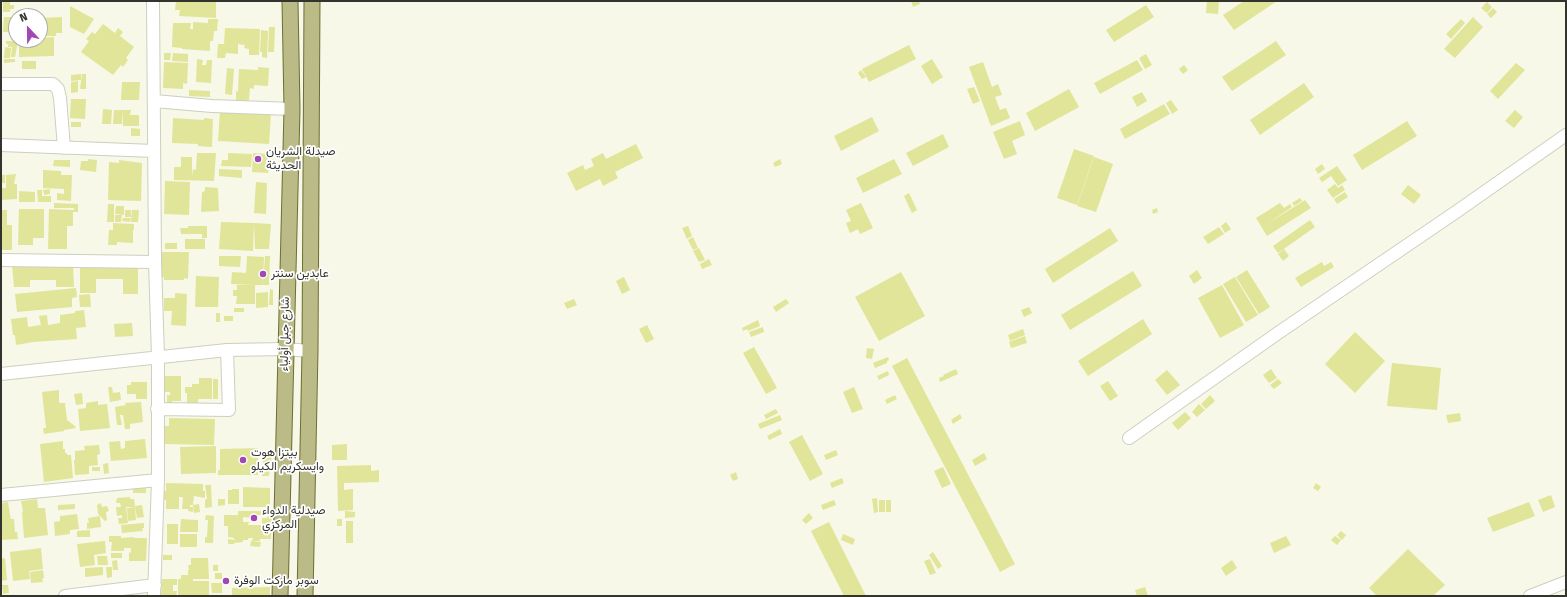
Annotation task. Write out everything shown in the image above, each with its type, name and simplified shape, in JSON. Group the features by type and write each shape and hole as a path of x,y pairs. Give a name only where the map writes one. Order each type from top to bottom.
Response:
{"main road":[{"name":"شارع جبل أولياء","path":"280,596 292,108 290,1"},
{"name":"شارع جبل أولياء","path":"304,596 310,351 312,1"}],"street":[{"path":"65,596 155,591 158,480 158,356 155,262 152,2"},
{"path":"1,84 53,84 58,89 64,148"},
{"path":"154,102 212,106 292,108"},
{"path":"1129,438 1271,338 1566,135"},
{"path":"1,145 154,151"},
{"path":"1,260 155,262"},
{"path":"1,374 158,356 227,350 285,348 310,351"},
{"path":"157,409 229,410 227,350"},
{"path":"1,495 72,487 158,480"},
{"path":"1530,596 1566,582"}],"building":[{"path":"3,1 10,1 10,5 14,5 14,8 8,8 8,12 3,12"},
{"path":"176,1 216,1 216,18 179,16 180,10 175,10"},
{"path":"911,1 919,1 920,4 913,7"},
{"path":"1207,1 1219,1 1218,14 1206,13"},
{"path":"1244,1 1277,1 1234,30 1223,15"},
{"path":"1487,2 1492,7 1487,13 1481,8"},
{"path":"1146,5 1154,17 1114,42 1106,30"},
{"path":"70,6 94,19 84,34 70,27"},
{"path":"1493,8 1497,12 1491,18 1487,14"},
{"path":"4,17 8,17 8,32 3,32"},
{"path":"62,17 62,33 56,33 56,36 48,36 48,18"},
{"path":"1473,17 1483,27 1455,58 1444,49"},
{"path":"208,19 218,19 217,31 214,31 213,41 210,41 210,51 172,47 173,23 191,23 190,29 193,29 193,22 208,23"},
{"path":"1461,19 1465,23 1451,39 1446,34"},
{"path":"103,24 115,33 118,28 123,32 120,36 134,47 126,58 128,60 123,67 121,65 113,75 81,52 89,41 86,39 92,32 95,34"},
{"path":"269,27 275,27 274,52 268,52"},
{"path":"225,28 260,29 259,55 249,55 249,49 244,48 245,45 238,44 238,54 226,53 225,58 217,58 218,44 224,44"},
{"path":"261,30 268,31 267,58 262,57 262,52 260,52"},
{"path":"48,37 54,37 54,56 19,57 19,48 48,48"},
{"path":"1276,41 1286,55 1232,91 1222,77"},
{"path":"909,45 916,59 869,82 862,69"},
{"path":"5,47 11,48 10,58 4,58"},
{"path":"12,48 17,48 15,57 11,57"},
{"path":"164,53 171,53 170,60 164,60"},
{"path":"173,53 188,54 188,62 172,61"},
{"path":"1146,54 1152,65 1145,69 1139,58"},
{"path":"4,59 15,59 15,62 4,63"},
{"path":"197,59 203,60 202,65 206,65 207,60 212,60 211,83 196,82"},
{"path":"932,59 943,77 932,84 921,66"},
{"path":"1137,60 1143,70 1100,94 1094,83"},
{"path":"22,61 36,61 36,69 22,69"},
{"path":"164,62 188,63 187,84 183,83 183,89 163,88"},
{"path":"983,62 992,87 998,84 1002,95 995,97 1000,110 1006,108 1010,118 991,126 969,67"},
{"path":"1516,63 1525,70 1498,99 1490,91"},
{"path":"1184,65 1188,70 1183,74 1179,69"},
{"path":"258,67 269,68 268,86 254,85 254,89 250,88 249,100 247,100 247,102 236,100 236,91 238,92 239,69 258,70"},
{"path":"227,68 234,69 232,95 225,94"},
{"path":"861,70 866,77 862,79 858,73"},
{"path":"81,74 81,80 71,81 71,75"},
{"path":"82,74 86,74 86,89 80,89"},
{"path":"78,81 78,92 71,93 71,82"},
{"path":"122,82 140,82 139,100 121,100"},
{"path":"1304,83 1314,97 1260,135 1250,120"},
{"path":"974,87 980,101 973,104 967,89"},
{"path":"1069,89 1079,107 1035,131 1026,113"},
{"path":"189,90 210,91 210,97 189,96"},
{"path":"1142,92 1147,101 1137,107 1132,97"},
{"path":"71,99 86,99 85,119 70,118"},
{"path":"1171,100 1178,110 1172,114 1166,103"},
{"path":"1164,104 1170,114 1125,139 1120,129"},
{"path":"103,109 112,110 111,124 102,124"},
{"path":"114,110 123,110 122,124 113,124"},
{"path":"123,110 131,110 130,115 139,115 139,126 123,126"},
{"path":"220,110 271,113 269,144 218,141"},
{"path":"1515,110 1523,117 1514,128 1505,121"},
{"path":"872,117 879,131 841,151 834,136"},
{"path":"173,118 204,120 204,118 213,119 212,147 198,146 198,144 172,143"},
{"path":"1020,121 1025,135 1012,141 1017,154 1004,159 993,132"},
{"path":"1407,121 1417,136 1362,170 1353,155"},
{"path":"71,122 81,122 81,127 71,127"},
{"path":"131,128 140,129 140,136 131,136"},
{"path":"943,134 949,147 913,166 906,153"},
{"path":"636,144 643,158 615,172 618,178 603,186 600,179 576,191 567,173 583,165 585,170 594,166 591,159 603,153 606,159"},
{"path":"1074,149 1094,156 1077,205 1057,198"},
{"path":"197,153 216,153 214,181 174,180 174,167 181,167 181,157 192,157 192,177 193,169 196,170"},
{"path":"228,153 252,154 251,167 221,166 222,160 228,160"},
{"path":"253,153 269,154 268,173 252,172"},
{"path":"1094,157 1113,164 1096,212 1077,206"},
{"path":"88,159 97,160 96,172 80,170 81,161 88,161"},
{"path":"780,159 782,164 775,167 773,163"},
{"path":"894,159 902,174 863,193 856,178"},
{"path":"54,160 70,160 70,167 53,166"},
{"path":"119,160 142,163 141,201 108,200 109,162 119,163"},
{"path":"1322,164 1325,169 1318,174 1315,169"},
{"path":"1337,166 1347,180 1338,186 1331,176 1322,182 1319,178"},
{"path":"219,169 242,170 242,178 219,176"},
{"path":"43,170 61,171 61,175 72,175 71,201 57,200 57,193 64,194 64,189 43,188"},
{"path":"16,174 14,184 17,184 17,199 1,200 1,188 6,188 6,175"},
{"path":"1,175 5,175 5,183 1,183"},
{"path":"165,181 190,182 189,215 164,214"},
{"path":"256,182 267,183 266,214 254,213"},
{"path":"1335,184 1338,188 1342,185 1345,190 1333,198 1327,190"},
{"path":"1408,185 1421,195 1414,204 1401,194"},
{"path":"205,187 218,188 219,211 201,212 202,192 205,191"},
{"path":"50,189 50,194 44,195 43,190"},
{"path":"37,190 42,190 42,196 51,196 51,202 38,202"},
{"path":"19,191 35,192 35,202 19,202"},
{"path":"1345,192 1348,197 1337,204 1334,199"},
{"path":"909,193 917,210 912,213 904,196"},
{"path":"1300,198 1302,201 1294,206 1292,203"},
{"path":"1305,200 1311,208 1267,236 1256,218 1280,203 1284,208 1290,204 1292,207 1267,224"},
{"path":"54,203 78,204 78,212 73,212 73,226 67,226 67,249 48,249 49,209 74,210 74,208 54,208"},
{"path":"861,203 873,228 860,234 858,229 850,233 846,223 851,221 846,210"},
{"path":"108,204 114,204 114,222 107,222"},
{"path":"116,206 124,206 124,215 115,214"},
{"path":"1157,208 1158,212 1153,214 1152,210"},
{"path":"19,209 44,209 44,238 33,238 33,245 18,245"},
{"path":"1,210 7,210 7,225 12,225 12,250 1,250"},
{"path":"125,210 131,210 131,217 125,217"},
{"path":"132,210 139,210 138,222 131,222"},
{"path":"115,215 122,215 121,222 115,222"},
{"path":"123,218 131,218 130,222 122,221"},
{"path":"1310,220 1315,227 1278,253 1273,246"},
{"path":"221,222 254,223 253,251 219,249"},
{"path":"1226,222 1231,229 1225,233 1221,226"},
{"path":"113,223 134,224 133,243 117,242 117,245 108,245 109,230 113,230"},
{"path":"254,223 271,224 269,249 255,249"},
{"path":"188,226 207,226 207,238 202,238 202,234 181,234 180,228 188,228"},
{"path":"688,226 692,236 687,239 682,228"},
{"path":"1219,227 1224,234 1208,244 1203,237"},
{"path":"1110,228 1118,241 1053,283 1045,269"},
{"path":"693,237 698,248 693,250 688,240"},
{"path":"185,239 205,239 205,249 185,249"},
{"path":"165,243 177,243 177,249 165,249"},
{"path":"699,248 705,260 699,262 693,251"},
{"path":"1284,249 1289,256 1283,261 1278,254"},
{"path":"162,252 189,252 188,279 164,280 164,277 161,277"},
{"path":"219,256 241,256 240,267 219,266"},
{"path":"247,256 264,257 263,285 255,285 255,304 236,304 237,296 233,296 233,290 237,290 237,285 253,285 231,284 232,272 246,273"},
{"path":"265,256 270,256 269,285 263,285"},
{"path":"709,259 712,265 702,269 700,264"},
{"path":"1322,262 1324,266 1331,262 1334,267 1301,287 1295,278"},
{"path":"73,265 74,287 56,287 56,280 30,280 30,287 14,287 12,266"},
{"path":"80,265 138,265 138,294 123,294 123,279 96,279 96,293 80,293"},
{"path":"1197,270 1202,278 1194,284 1189,276"},
{"path":"1247,270 1270,307 1259,314 1236,277"},
{"path":"1133,271 1142,286 1070,330 1061,315"},
{"path":"901,272 925,316 879,341 855,297"},
{"path":"196,276 219,277 218,307 195,307"},
{"path":"624,277 630,290 622,294 616,281"},
{"path":"1235,277 1258,315 1246,322 1223,284"},
{"path":"1222,285 1244,325 1220,338 1198,298"},
{"path":"76,288 77,297 72,298 72,307 17,312 15,294"},
{"path":"270,289 273,290 273,305 269,305"},
{"path":"268,292 268,307 256,308 256,293"},
{"path":"175,293 187,294 186,326 171,325 172,311 164,311 164,298 175,298"},
{"path":"90,294 91,307 80,307 79,295"},
{"path":"574,299 577,305 567,309 564,303"},
{"path":"786,299 789,303 776,312 773,307"},
{"path":"1029,307 1032,313 1024,317 1021,310"},
{"path":"234,308 244,308 244,312 234,312"},
{"path":"84,310 86,327 76,328 77,339 33,342 16,345 11,319 27,317 28,327 41,325 39,316 47,315 48,325 60,323 60,315"},
{"path":"216,313 220,313 220,322 216,322"},
{"path":"224,316 233,316 233,321 224,321"},
{"path":"1143,319 1152,334 1088,376 1078,361"},
{"path":"758,320 760,326 748,331 747,329 743,331 742,328"},
{"path":"132,323 133,336 115,337 114,324"},
{"path":"647,325 654,339 646,343 639,329"},
{"path":"763,327 764,332 751,337 749,332"},
{"path":"1023,329 1025,335 1010,341 1008,335"},
{"path":"1355,332 1385,361 1355,393 1325,364"},
{"path":"1025,336 1027,343 1011,348 1009,342"},
{"path":"754,347 777,388 766,394 743,353"},
{"path":"867,348 874,349 872,359 866,358"},
{"path":"888,357 889,360 887,363 875,368 873,363"},
{"path":"907,358 1015,564 1000,572 892,366"},
{"path":"1392,363 1441,368 1437,410 1387,406"},
{"path":"956,369 958,374 940,382 939,378"},
{"path":"1271,369 1277,378 1269,383 1263,375"},
{"path":"1167,370 1180,385 1167,395 1155,380"},
{"path":"888,371 889,375 879,380 877,376"},
{"path":"165,376 181,376 181,401 172,401 172,403 167,404 167,395 170,395 170,392 165,392"},
{"path":"199,378 212,378 212,399 198,399 198,405 187,405 187,393 185,393 185,387 192,387 192,384 199,384"},
{"path":"213,379 218,379 218,399 213,399"},
{"path":"1278,379 1282,383 1274,389 1270,385"},
{"path":"1108,381 1118,396 1110,401 1100,386"},
{"path":"131,382 147,382 147,399 136,399 136,394 127,394 127,385 131,385"},
{"path":"108,387 112,387 113,393 120,392 121,400 110,402"},
{"path":"854,387 863,409 852,413 843,392"},
{"path":"59,390 59,403 65,403 67,420 76,428 44,434 43,428 46,428 42,392"},
{"path":"82,393 83,404 76,405 74,394"},
{"path":"895,395 897,399 887,404 885,400"},
{"path":"1210,395 1215,401 1206,409 1201,404"},
{"path":"98,401 98,405 107,404 110,428 80,431 78,409 86,408 86,403"},
{"path":"141,402 143,422 130,424 130,429 125,429 123,415 120,415 122,425 117,425 115,407 126,405 125,403"},
{"path":"1199,404 1205,410 1197,417 1192,412"},
{"path":"776,409 778,413 766,419 764,415"},
{"path":"1185,412 1191,418 1178,430 1172,423"},
{"path":"1460,413 1461,421 1448,423 1446,415"},
{"path":"960,414 962,418 953,424 951,420"},
{"path":"780,415 782,420 760,429 758,424"},
{"path":"169,418 215,419 214,445 164,444 164,426 169,426"},
{"path":"780,429 782,434 769,440 767,436"},
{"path":"802,435 823,474 810,481 789,442"},
{"path":"145,439 147,458 111,461 109,442 120,441 121,449 125,448 125,441"},
{"path":"63,441 63,449 65,449 65,453 67,453 67,455 71,455 73,478 44,482 40,444"},
{"path":"347,444 347,460 332,460 332,445"},
{"path":"99,445 100,454 97,455 98,465 89,466 89,474 75,475 75,451 85,450 84,446"},
{"path":"216,446 216,473 181,474 180,447"},
{"path":"258,448 258,475 218,475 218,470 220,470 220,449"},
{"path":"836,450 838,455 826,460 824,455"},
{"path":"984,453 987,459 975,466 972,460"},
{"path":"263,454 272,454 271,464 263,464"},
{"path":"108,463 109,473 104,474 103,464"},
{"path":"371,465 371,471 379,470 379,482 344,483 344,490 353,489 353,510 338,511 337,466"},
{"path":"92,467 100,467 100,471 92,471"},
{"path":"262,467 270,468 269,476 262,476"},
{"path":"943,467 951,484 942,488 934,471"},
{"path":"736,472 738,479 733,481 730,475"},
{"path":"842,478 844,483 832,488 830,483"},
{"path":"166,483 203,484 205,498 194,496 193,505 190,505 190,507 193,507 193,512 188,511 188,509 182,509 183,497 179,497 179,509 166,509 166,500 163,500 164,491 166,491"},
{"path":"1316,483 1321,487 1318,491 1313,488"},
{"path":"133,485 146,486 146,493 133,493"},
{"path":"205,485 211,485 212,507 205,508 205,500 207,499"},
{"path":"243,487 270,488 270,507 243,507"},
{"path":"239,489 239,504 228,504 228,490"},
{"path":"1551,495 1555,507 1543,512 1538,500"},
{"path":"130,497 130,499 134,499 135,507 126,507 128,523 119,524 118,518 122,518 122,515 117,516 116,507 121,507 120,503 116,503 117,498"},
{"path":"877,498 878,512 874,513 872,499"},
{"path":"37,499 38,508 45,508 48,535 24,538 21,501"},
{"path":"218,499 225,499 225,505 218,506"},
{"path":"834,500 836,505 823,510 821,505"},
{"path":"879,500 885,500 885,512 879,512"},
{"path":"886,500 891,500 891,512 886,512"},
{"path":"8,502 11,519 14,519 15,532 17,532 18,539 1,540 1,503"},
{"path":"1529,502 1535,516 1493,532 1487,518"},
{"path":"101,503 102,507 107,506 109,511 106,512 107,520 105,521 98,514 97,505"},
{"path":"75,504 75,509 58,510 58,505"},
{"path":"199,504 200,512 194,513 193,505"},
{"path":"142,505 144,517 137,518 135,506"},
{"path":"135,507 136,520 128,521 127,508"},
{"path":"238,511 264,511 264,515 258,515 258,520 243,517 243,522 249,522 248,525 262,525 261,527 267,528 267,524 262,524 262,518 267,518 268,512 272,512 271,539 252,541 253,538 248,538 248,540 243,540 243,542 235,543 234,538 228,537 228,526 224,526 224,515 238,515"},
{"path":"345,511 355,512 355,517 345,518"},
{"path":"809,513 813,518 806,524 802,520"},
{"path":"77,514 79,529 70,530 70,534 55,536 54,522 60,521 60,516"},
{"path":"206,515 214,516 213,543 205,543 205,537 207,537 208,520 205,520"},
{"path":"100,516 101,527 87,529 87,523 89,523 88,518"},
{"path":"181,519 198,520 198,532 180,532"},
{"path":"337,519 342,519 342,526 337,526"},
{"path":"346,521 353,521 353,543 346,543"},
{"path":"829,522 866,596 844,596 811,531"},
{"path":"144,523 144,528 142,528 143,531 122,533 121,525"},
{"path":"167,524 178,524 178,544 167,544"},
{"path":"90,530 90,537 77,537 77,531"},
{"path":"1341,531 1346,535 1342,540 1337,535"},
{"path":"180,534 197,534 197,547 180,547"},
{"path":"843,534 855,539 853,545 841,540"},
{"path":"109,536 121,536 121,538 147,538 146,561 129,561 129,552 131,553 131,548 124,548 124,551 111,551 112,542 109,542"},
{"path":"1286,536 1291,545 1274,553 1270,543"},
{"path":"1335,536 1341,540 1337,545 1331,540"},
{"path":"228,539 235,540 234,544 228,544"},
{"path":"105,541 106,553 94,555 95,565 80,567 77,544"},
{"path":"251,541 261,542 260,547 250,546"},
{"path":"41,548 43,569 29,571 30,579 13,581 10,552"},
{"path":"1408,549 1445,585 1433,596 1377,596 1369,588"},
{"path":"933,552 942,566 938,569 929,555"},
{"path":"111,553 122,553 122,558 111,558"},
{"path":"163,555 172,555 172,560 163,560"},
{"path":"97,556 107,556 108,565 98,565"},
{"path":"5,558 7,580 1,581 1,559"},
{"path":"191,558 208,558 209,579 193,579 193,581 209,581 209,596 178,596 178,579 181,579 181,575 188,575 188,565 191,565"},
{"path":"930,559 936,573 930,575 924,561"},
{"path":"117,560 118,570 113,570 112,561"},
{"path":"1232,560 1237,568 1226,576 1221,568"},
{"path":"213,565 218,565 218,571 213,571"},
{"path":"103,567 103,575 85,577 85,568"},
{"path":"106,567 112,567 112,577 107,578"},
{"path":"43,570 43,582 31,583 30,572"},
{"path":"215,573 222,573 222,579 215,579"},
{"path":"162,579 177,579 177,585 173,585 173,591 177,591 176,596 161,596"},
{"path":"211,583 222,583 222,593 212,593"},
{"path":"2,585 8,585 9,593 3,594"},
{"path":"270,587 270,596 232,596 232,588"},
{"path":"1145,587 1148,596 1137,596 1135,590"}],"place":[{"name":"صيدلة الشريان الحديثة","path":"258,159"},
{"name":"عابدين سنتر","path":"263,274"},
{"name":"بيتزا هوت وايسكريم الكيلو","path":"243,460"},
{"name":"صيدلية الدواء المركزي","path":"254,518"},
{"name":"سوبر ماركت الوفرة","path":"226,581"}]}
